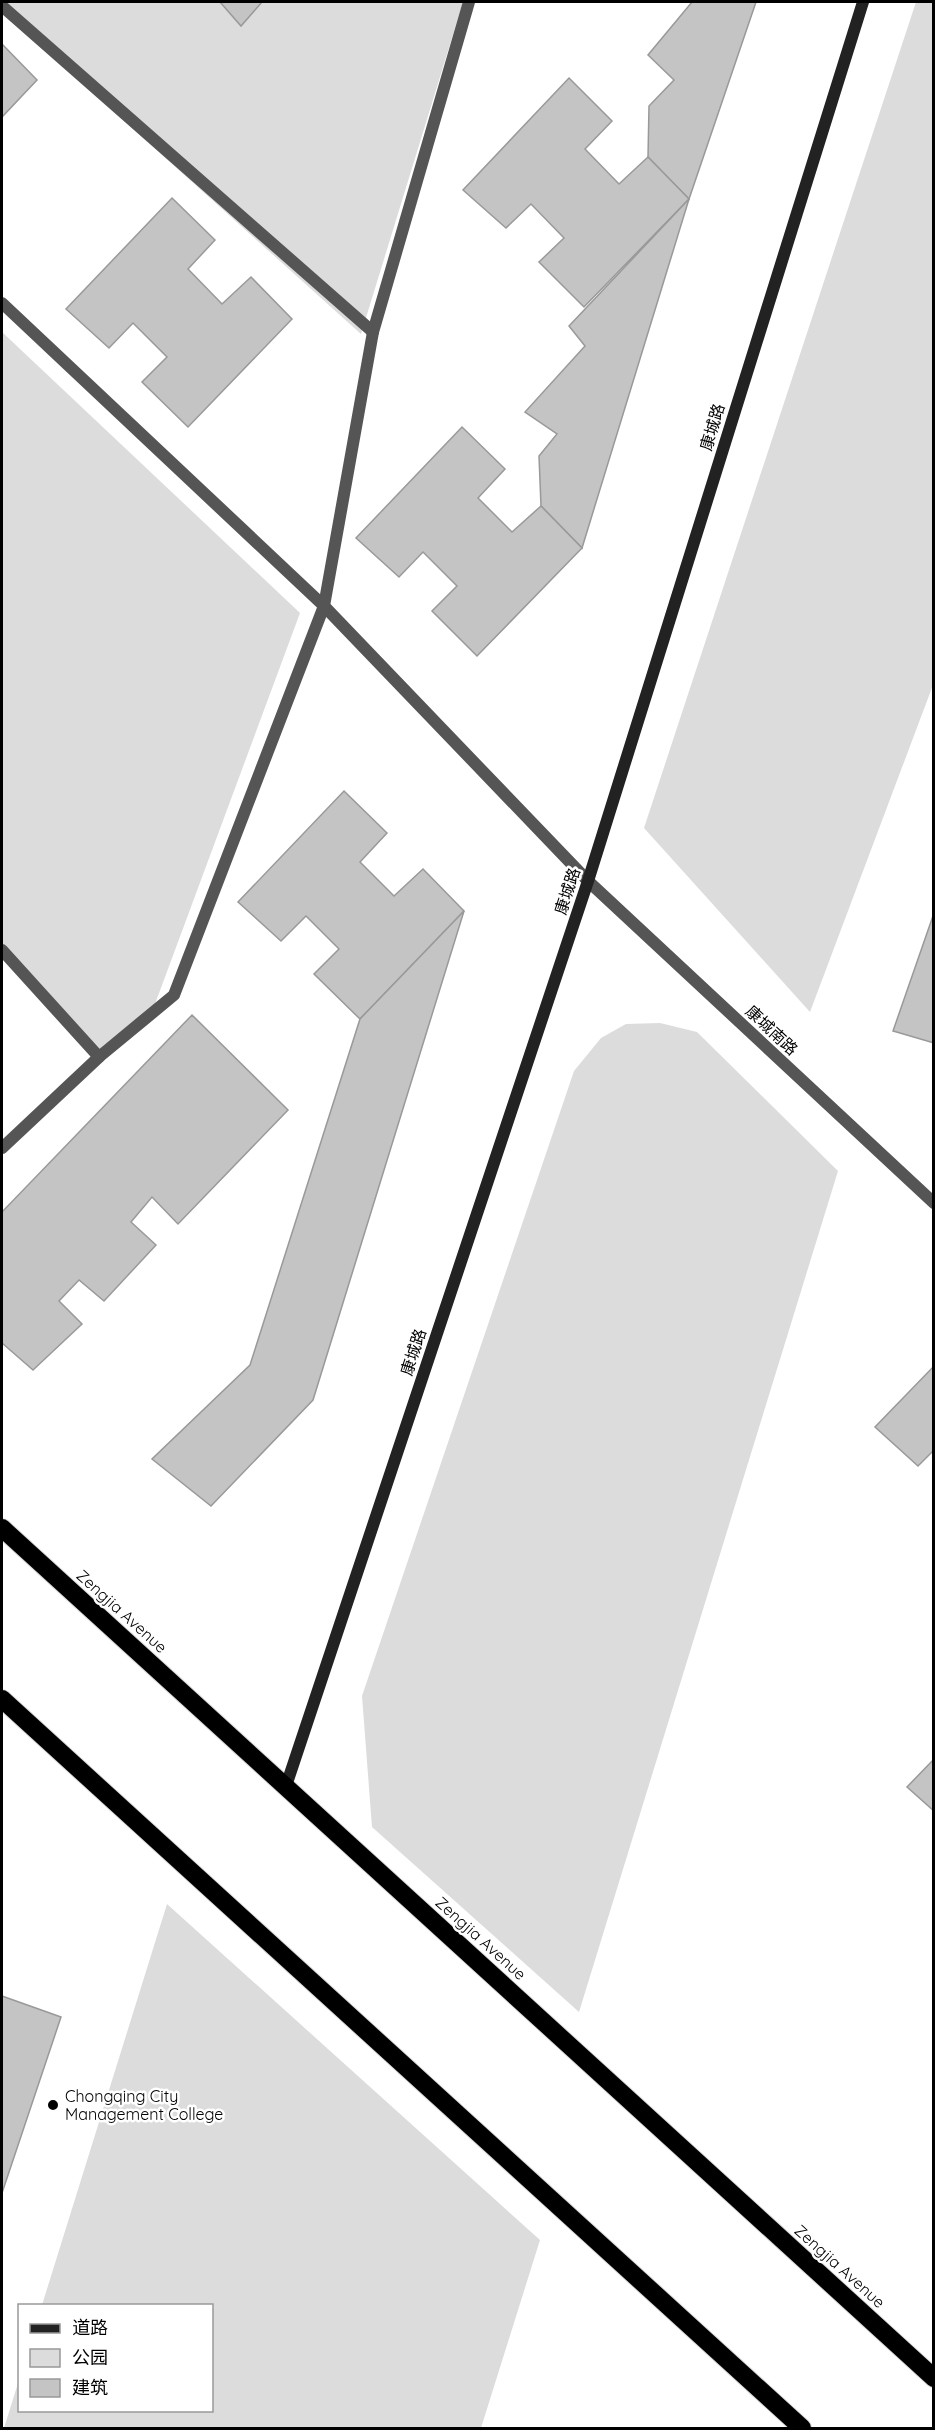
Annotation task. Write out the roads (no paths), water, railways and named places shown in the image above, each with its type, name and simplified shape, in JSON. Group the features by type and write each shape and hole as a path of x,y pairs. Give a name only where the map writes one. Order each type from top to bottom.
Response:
{"highway":[{"name":"Zengjia Avenue","path":"2,1528 933,2378"},
{"path":"2,1699 802,2428"}],"street":[{"path":"2,1148 99,1058 174,995 324,606 373,332 469,2"},
{"name":"康城路","path":"286,1785 588,881 863,2"},
{"path":"2,6 373,332"},
{"name":"康城南路","path":"2,303 324,606 588,881 933,1203"},
{"path":"2,950 99,1058"}],"place":[{"name":"Chongqing City Management College","path":"53,2105"}]}
